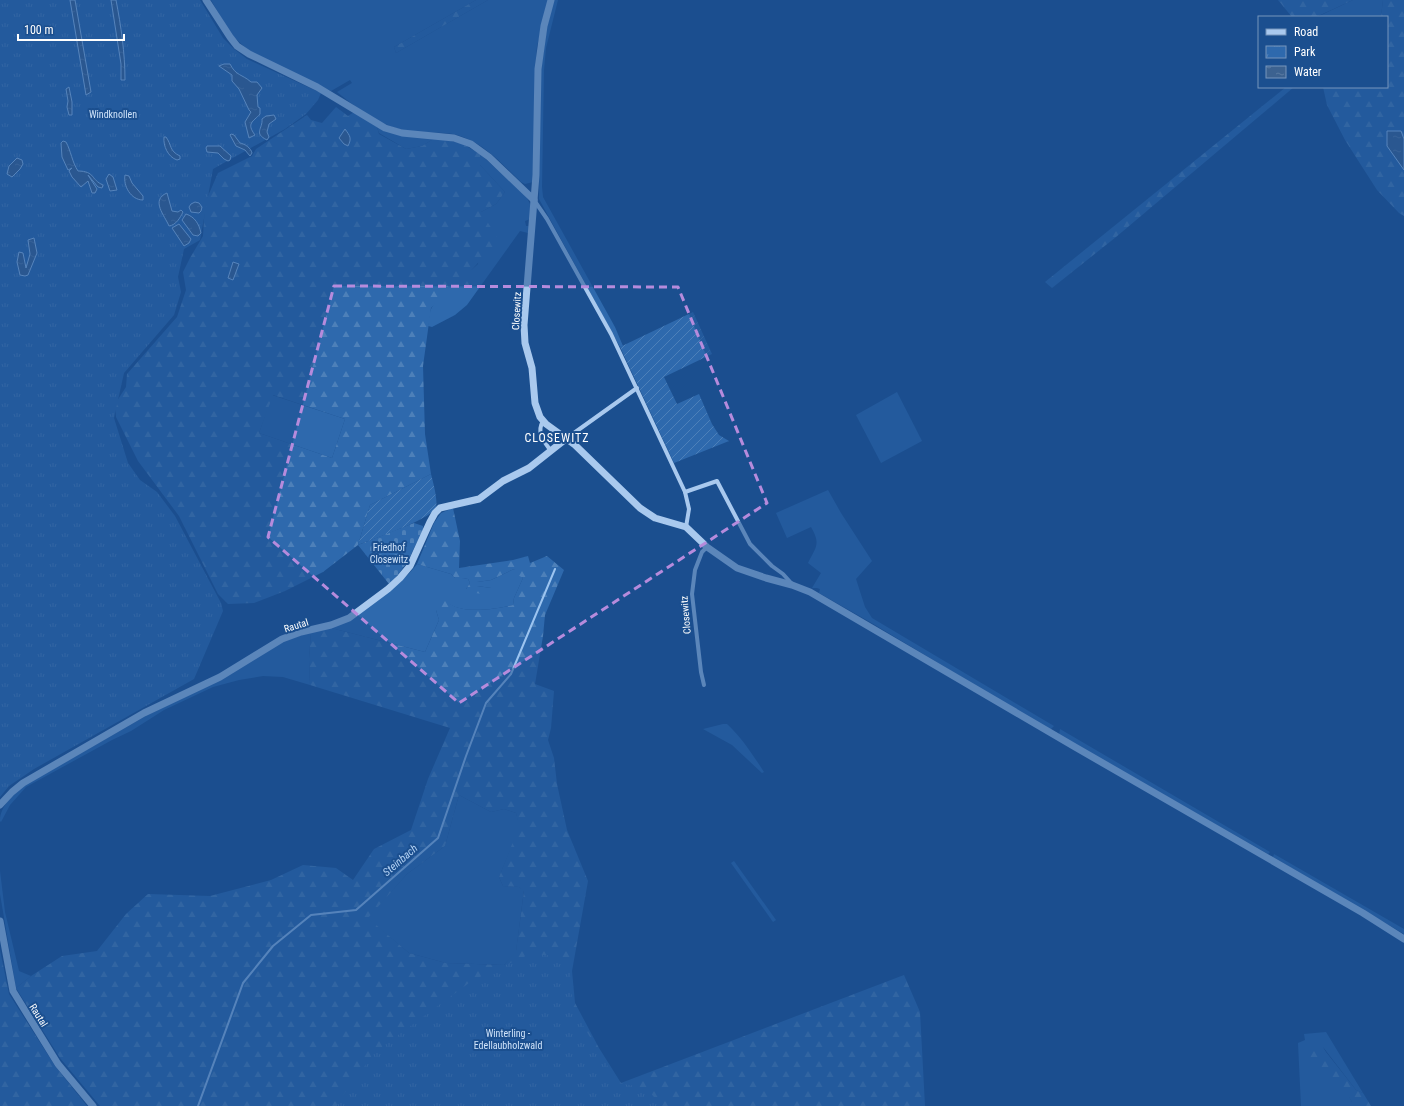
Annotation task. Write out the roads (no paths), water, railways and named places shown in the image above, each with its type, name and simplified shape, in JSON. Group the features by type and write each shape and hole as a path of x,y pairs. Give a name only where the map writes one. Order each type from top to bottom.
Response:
{"street":[{"path":"206,0 227,34 237,46 249,54 331,94 370,119 389,129 454,138 471,144 489,157 534,200 547,218 580,277 611,334 637,388 685,492 689,509 686,527"},
{"name":"Closewitz","path":"552,0 544,26 538,69 536,175 524,325 525,343 532,368 537,411 543,421 567,438"},
{"path":"637,388 567,438 640,508 655,518 686,527 707,547 737,568 792,585 813,594 1088,755 1357,909 1404,938"},
{"name":"Closewitz","path":"543,421 540,426 541,434 544,441 552,451"},
{"name":"Rautal","path":"0,805 23,783 144,713 220,677 282,640 301,632 331,625 348,618 388,589 400,578 410,566 430,522 440,508 479,499 503,481 529,468 567,438"},
{"path":"685,492 717,481 750,544 772,566 783,574 792,585"},
{"name":"Closewitz","path":"704,685 701,672 692,594 695,570 702,552 707,547"},
{"name":"Rautal","path":"0,921 13,991 58,1064 92,1106"}],"water":[{"path":"70,0 75,0 91,92 86,95"},
{"path":"111,0 116,0 118,10 125,80 121,80 121,64"},
{"path":"230,64 237,73 251,82 257,82 262,88 257,95 260,114 251,125 252,131 255,135 249,138 245,122 251,112 239,89 232,81 232,75 219,66"},
{"path":"69,87 72,102 72,115 69,115 67,107 68,101 66,89"},
{"path":"274,115 276,119 269,124 267,132 269,137 267,140 260,135 262,119 266,116"},
{"path":"345,129 350,137 348,146 339,138"},
{"path":"1387,131 1401,131 1404,139 1404,170 1387,146"},
{"path":"230,135 234,135 240,143 249,148 252,153 250,156 245,150 236,146"},
{"path":"164,137 168,140 172,150 180,156 180,159 174,159 169,154 165,147"},
{"path":"63,141 66,142 78,171 87,172 90,174 96,181 103,185 102,188 98,187 88,175 97,189 95,193 92,193 88,181 81,187 72,177 69,171 72,168 68,170 62,157 61,143"},
{"path":"207,146 220,146 231,156 230,160 228,161 224,159 218,153 207,152"},
{"path":"17,158 22,160 23,164 12,177 7,174 9,166"},
{"path":"109,174 113,177 117,190 110,191 106,179"},
{"path":"125,175 129,176 132,183 143,196 143,200 135,198 129,192 125,184"},
{"path":"167,193 172,211 178,212 181,210 183,212 176,223 169,226 159,204 162,196"},
{"path":"195,202 199,203 202,207 199,213 191,212 189,207"},
{"path":"186,214 192,217 198,224 201,233 198,236 193,235 182,220"},
{"path":"179,224 191,239 189,243 184,246 172,228"},
{"path":"34,238 37,253 28,275 20,275 17,262 19,252 23,253 26,268 30,254 28,240"},
{"path":"233,262 239,264 233,280 228,278"}],"waterway":[{"name":"Steinbach","path":"198,1106 243,983 273,946 311,915 356,910 438,838 486,703 511,674 555,569"}],"district":[{"name":"CLOSEWITZ","path":"557,438"}],"park label":[{"name":"Windknollen","path":"113,114"},
{"name":"Friedhof Closewitz","path":"389,552"},
{"name":"Winterling - Edellaubholzwald","path":"508,1038"}]}
